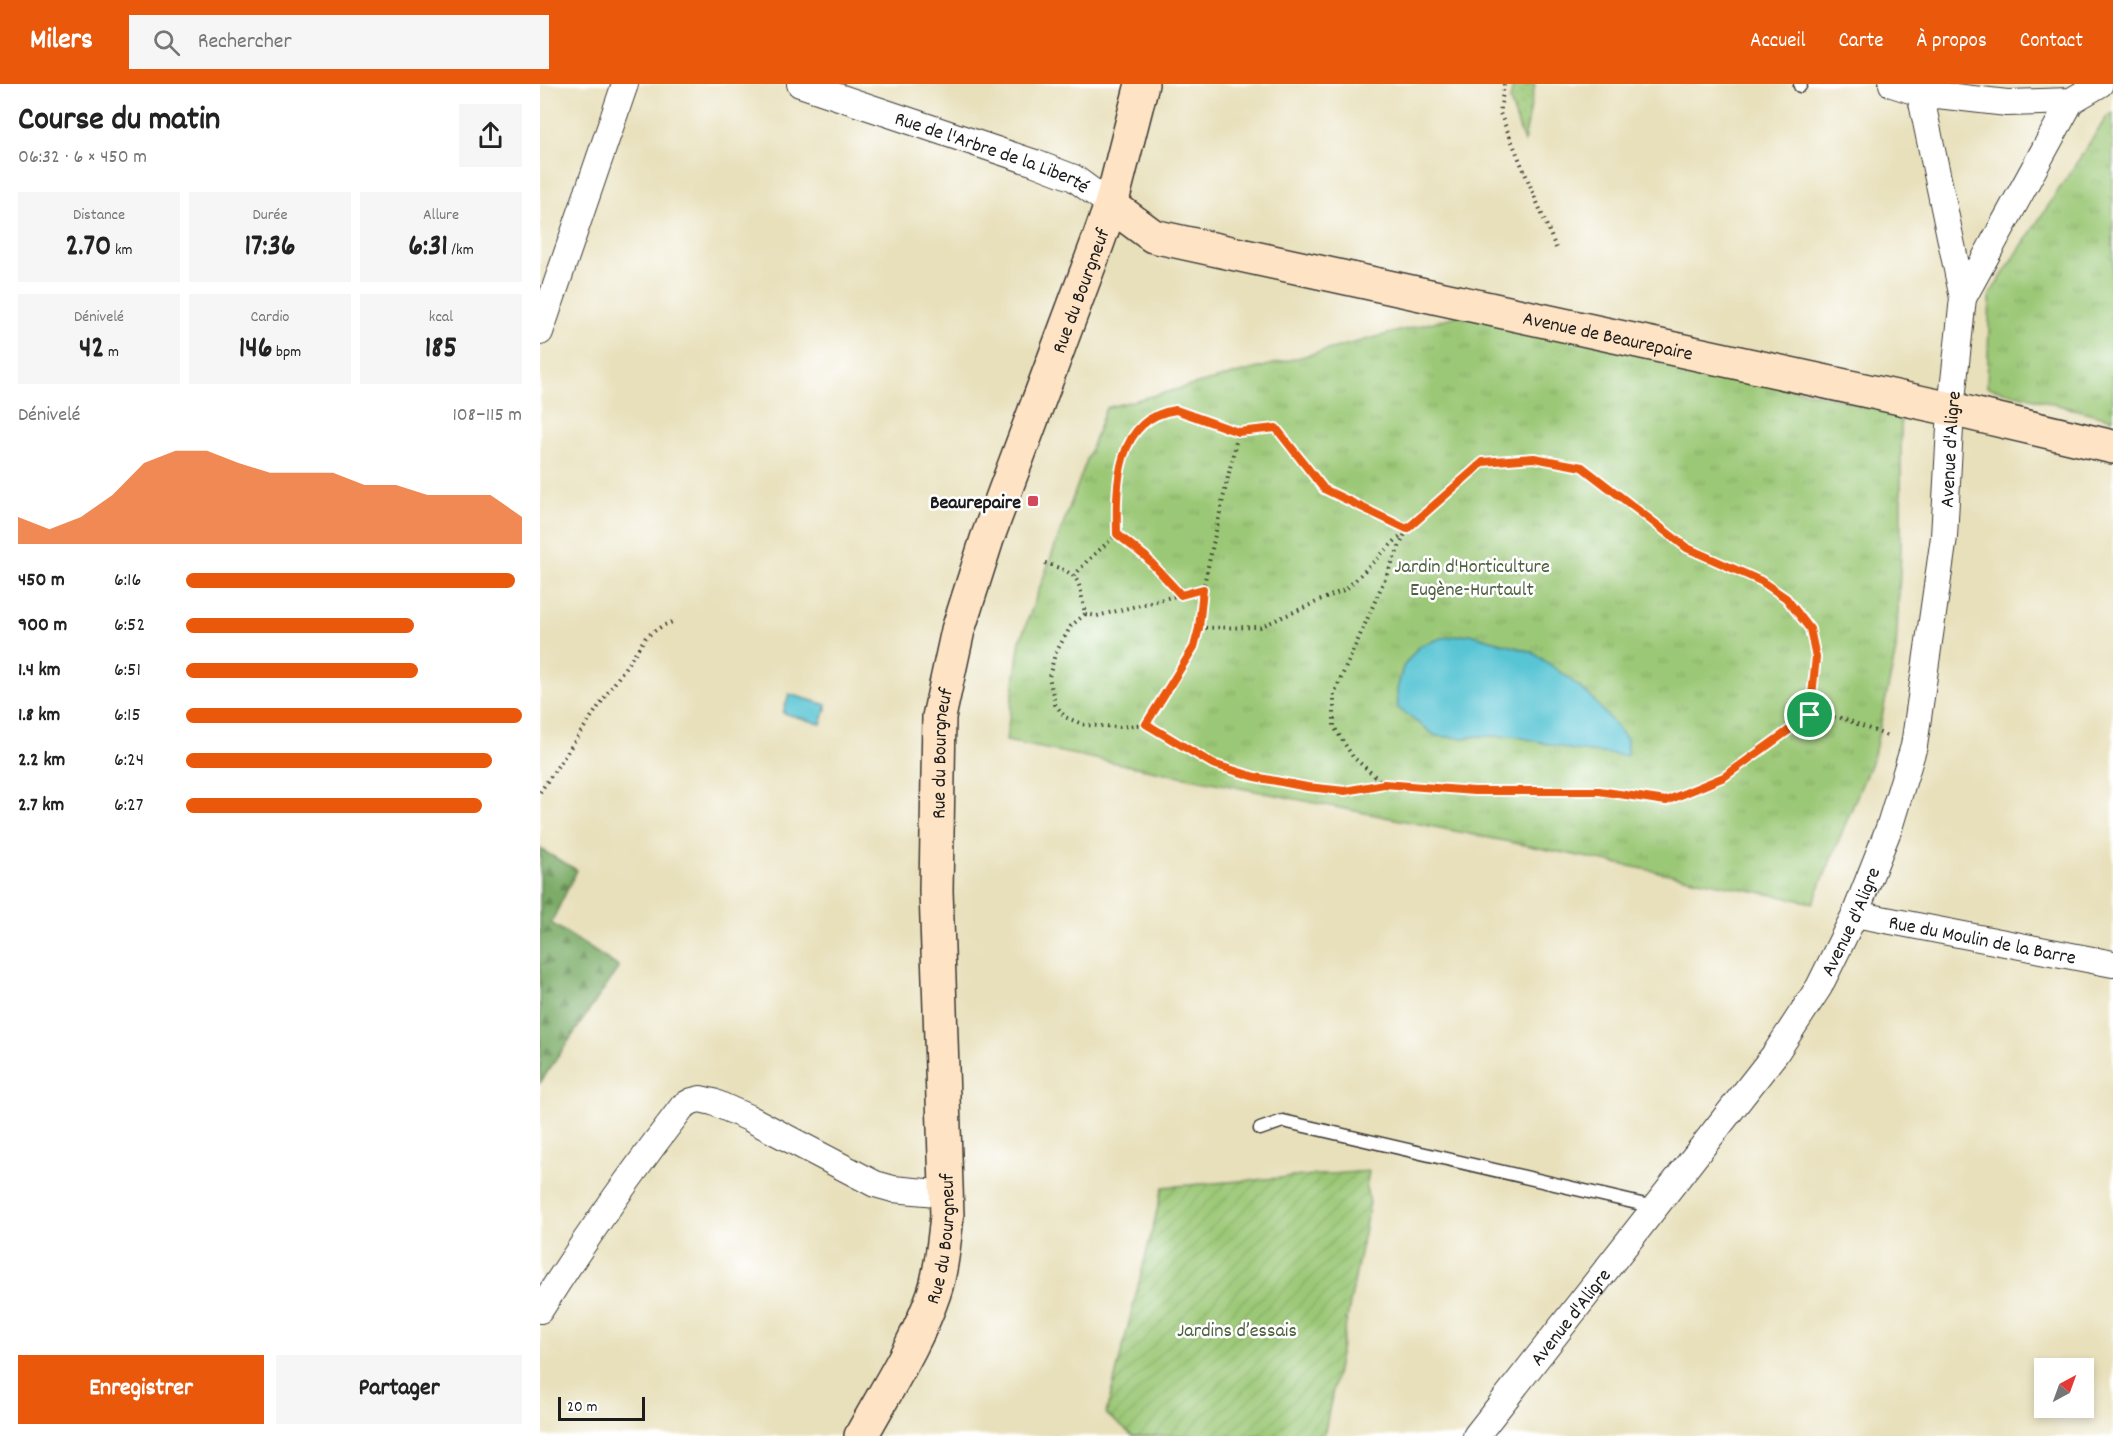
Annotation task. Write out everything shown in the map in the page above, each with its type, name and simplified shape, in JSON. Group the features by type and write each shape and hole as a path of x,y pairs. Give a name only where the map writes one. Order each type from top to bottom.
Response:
{"main road":[{"name":"Rue du Bourgneuf","path":"861,1436 919,1329 934,1291 944,1246 947,1194 936,891 939,717 958,630 987,539 1111,205 1142,84"},
{"name":"Avenue de Beaurepaire","path":"1111,205 1153,236 1951,409 2113,447"}],"street":[{"path":"540,332 625,84"},
{"name":"Rue de l'Arbre de la Liberté","path":"800,84 1074,177 1111,205"},
{"path":"1892,84 1920,93 2007,103 2071,101 2100,84"},
{"name":"Avenue d'Aligre","path":"1476,1436 1775,1054 1820,987 1854,914 1889,828 1914,746 1944,537 1951,409 1963,298 1920,93"},
{"name":"Avenue d'Aligre","path":"1963,298 2071,101"},
{"name":"Rue du Moulin de la Barre","path":"1854,914 2113,964"},
{"path":"540,1311 572,1259 631,1175 683,1106 692,1101 700,1099 712,1102 749,1118 875,1184 893,1189 947,1194"}],"lane":[{"path":"1260,1129 1283,1121 1654,1208"}],"path":[{"path":"1504,84 1500,113 1556,248"},
{"path":"1181,595 1146,557 1117,534 1119,473 1124,449 1142,427 1161,412 1176,410 1238,432 1276,428 1324,489 1407,529"},
{"path":"1146,724 1194,647 1199,628 1203,589 1238,432"},
{"path":"1199,628 1260,627 1346,589 1407,529 1483,462 1534,458 1582,467 1687,548 1761,581 1786,598 1810,629 1816,657 1810,715"},
{"path":"1384,784 1353,757 1334,726 1334,694 1407,529"},
{"path":"1074,576 1117,534"},
{"path":"1045,562 1069,571 1077,579 1085,614"},
{"path":"1085,614 1097,616 1203,589"},
{"path":"1085,614 1071,626 1055,654 1049,677 1055,704 1065,717 1085,725 1119,727 1146,724 1213,764 1255,777 1307,787 1345,791 1384,784 1474,791 1599,791 1666,801 1724,777 1810,715 1842,718 1914,746"},
{"path":"540,792 646,638 662,626 675,621"}],"green space":[{"path":"1513,84 1535,84 1524,142 1510,101"},
{"path":"2113,113 2113,419 1987,387 1990,294 2106,118"},
{"name":"Jardin d'Horticulture Eugène-Hurtault","path":"1464,314 1901,413 1901,551 1896,650 1874,755 1813,903 1006,741 1020,641 1106,408"},
{"path":"540,849 577,870 551,923 619,967 540,1083"},
{"name":"Jardins d’essais","path":"1369,1171 1366,1188 1370,1202 1324,1436 1133,1436 1106,1414 1163,1187"}],"water":[{"path":"1470,634 1532,652 1566,676 1591,697 1627,739 1627,756 1574,750 1514,736 1460,738 1436,736 1398,708 1397,690 1403,667 1419,646 1442,638"},
{"path":"789,694 827,705 821,724 783,713"}],"place":[{"name":"Beaurepaire","path":"1033,501"}],"route":[{"path":"1176,410 1238,432 1276,428 1324,489 1407,529 1483,462 1534,458 1582,467 1687,548 1761,581 1786,598 1810,629 1816,657 1810,715 1724,777 1666,801 1599,791 1474,791 1384,784 1345,791 1307,787 1255,777 1213,764 1146,724 1194,647 1199,628 1203,589 1181,595 1146,557 1117,534 1119,473 1124,449 1142,427 1161,412 1176,410"}]}
